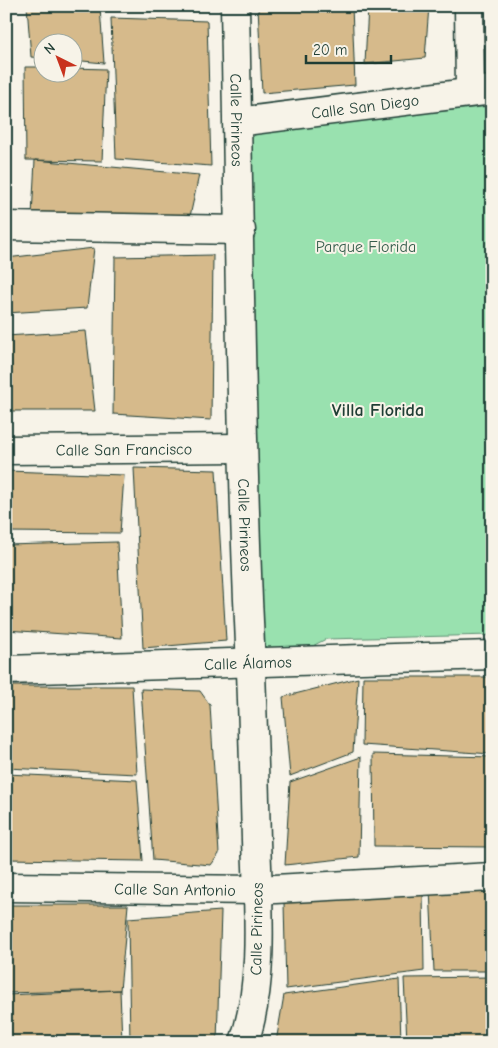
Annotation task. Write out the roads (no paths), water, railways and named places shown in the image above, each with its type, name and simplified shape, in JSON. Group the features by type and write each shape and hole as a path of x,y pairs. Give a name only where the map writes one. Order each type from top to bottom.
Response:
{"street":[{"name":"Calle Pirineos","path":"235,6 241,230 242,448 251,661 257,890 254,995 244,1042"},
{"path":"469,6 481,91"},
{"name":"Calle San Diego","path":"238,122 481,91"},
{"path":"6,226 241,230"},
{"name":"Calle San Francisco","path":"6,450 242,448"},
{"name":"Calle Álamos","path":"6,670 492,655"},
{"name":"Calle San Antonio","path":"6,888 257,890 492,877"}],"district":[{"name":"Villa Florida","path":"378,410"}],"park label":[{"name":"Parque Florida","path":"366,246"}]}
